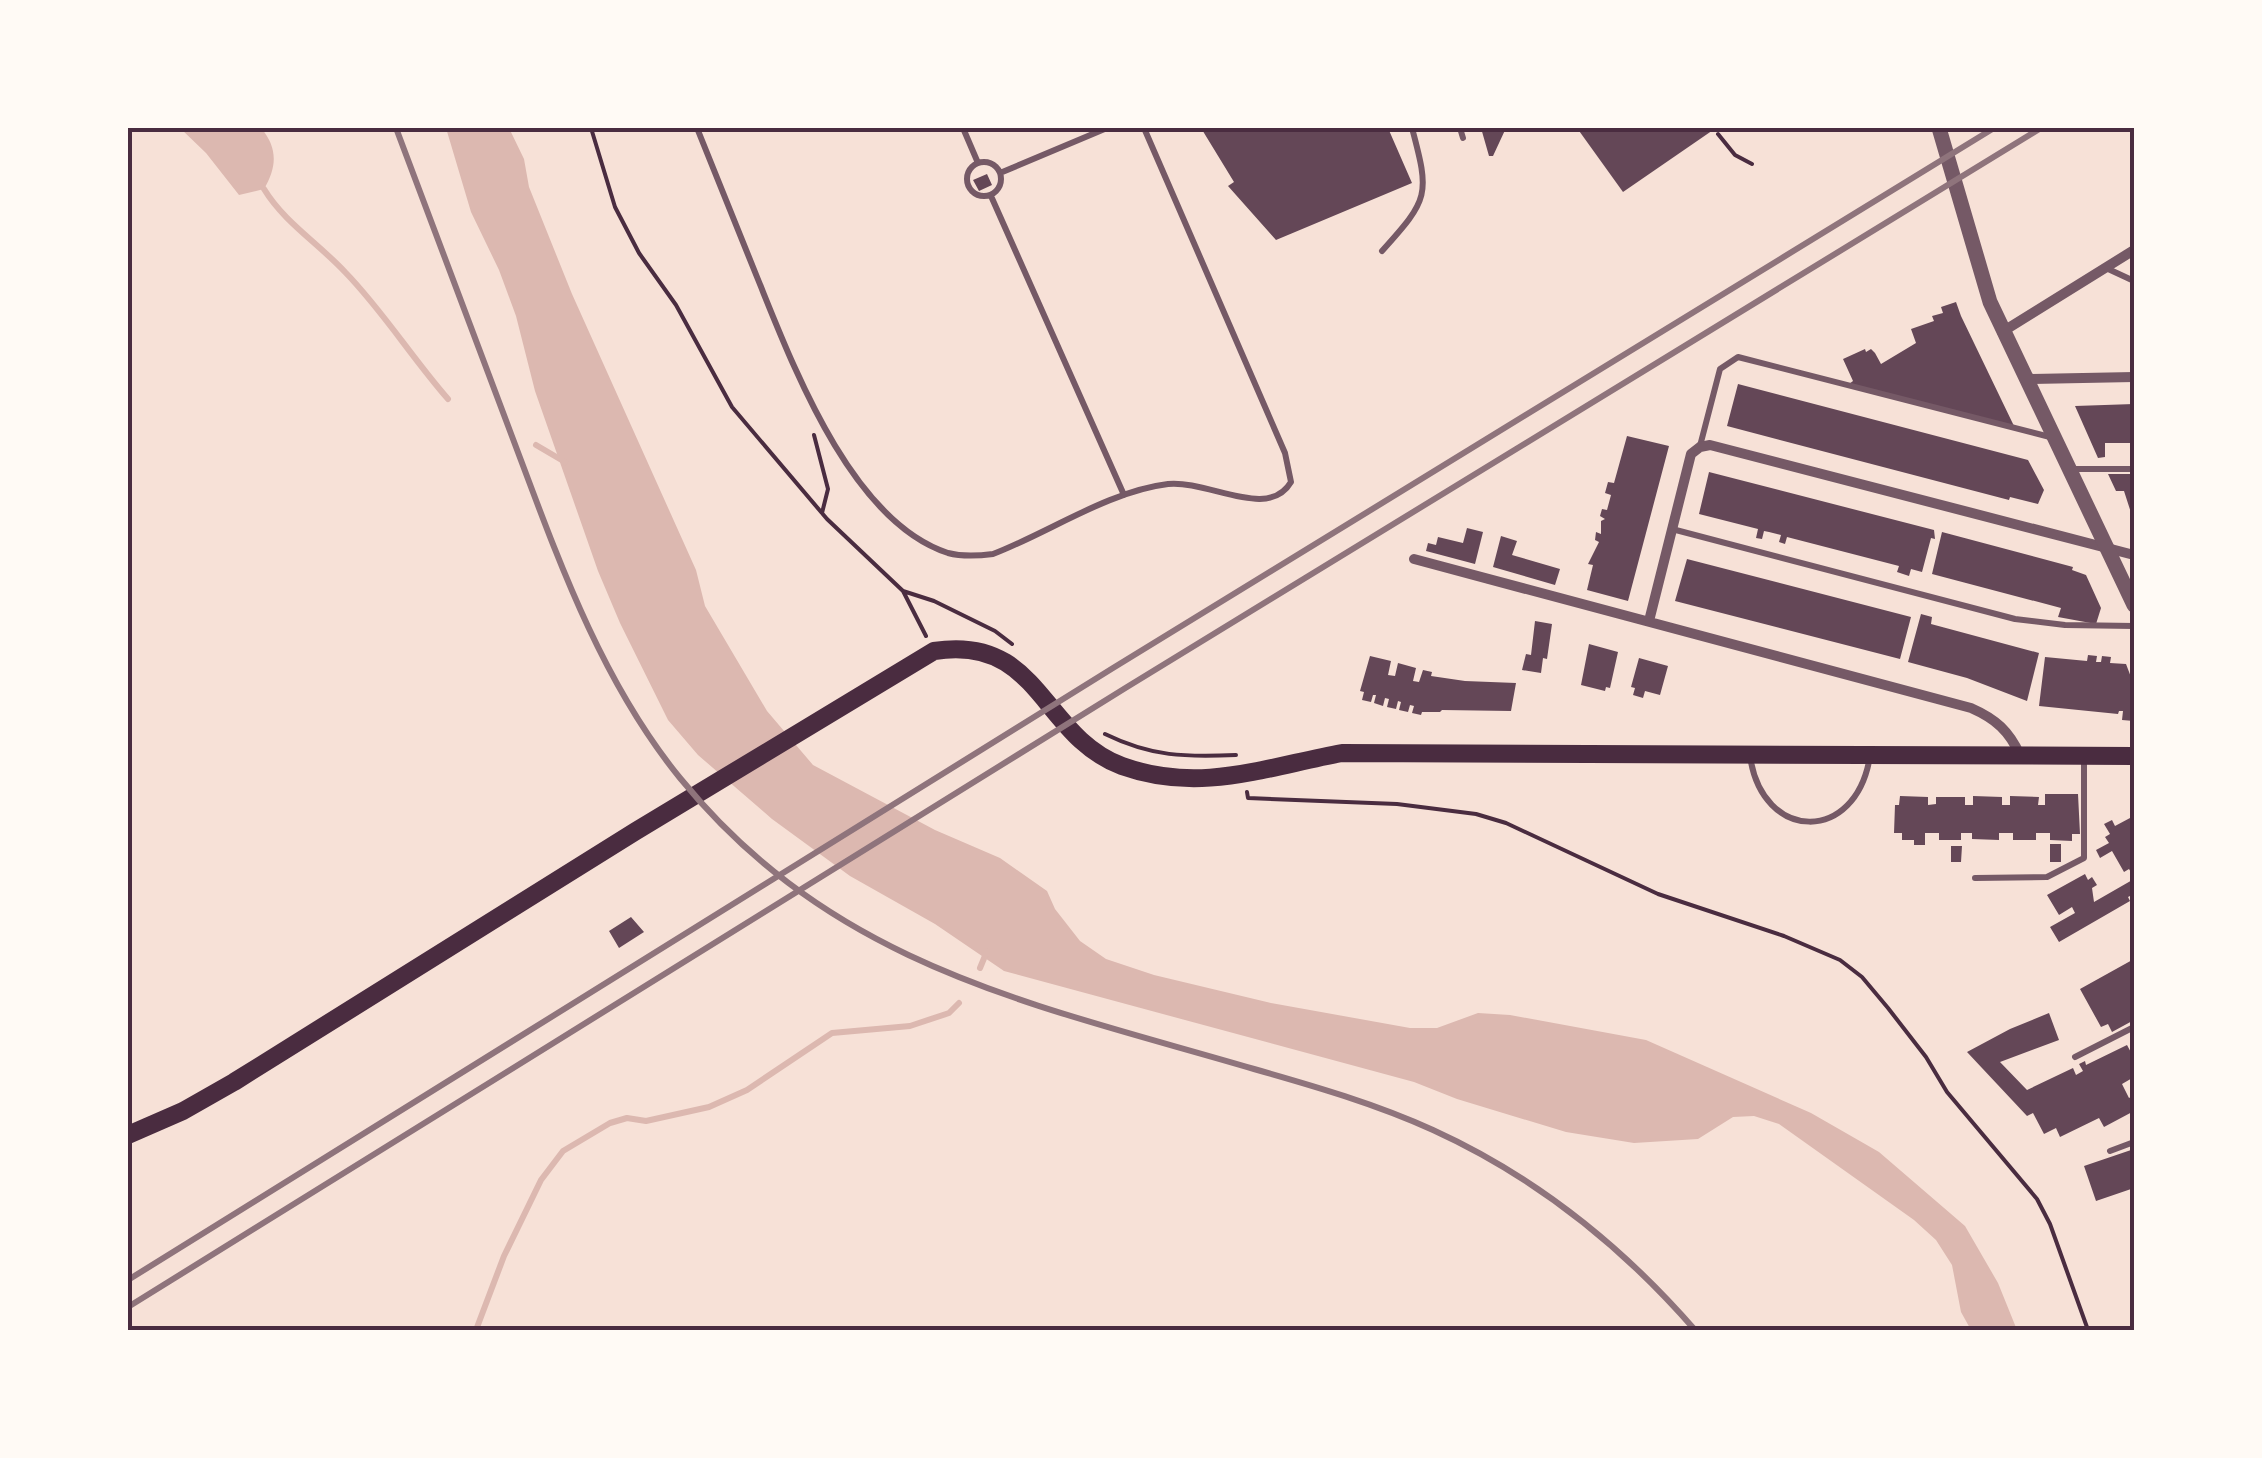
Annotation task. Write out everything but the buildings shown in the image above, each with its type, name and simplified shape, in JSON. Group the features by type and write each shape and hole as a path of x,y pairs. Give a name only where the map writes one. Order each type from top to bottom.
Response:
{"main road":[{"path":"128,1135 234,1082 636,830 927,654 966,648 997,656 1017,669 1074,735 1098,755 1122,766 1179,777 1245,776 1342,752 2134,756"}],"street":[{"path":"1939,128 2002,332 2134,605"},
{"path":"2002,332 2134,250"},
{"path":"2026,379 2134,377"},
{"path":"1649,622 1692,454 1710,445 2134,555"},
{"path":"1414,559 1971,708 2000,724 2021,756"}],"lane":[{"path":"697,128 789,354 823,425 876,500 903,527 950,553 971,556 994,554 1124,495 1165,484 1188,484 1262,501 1285,493 1291,482 1285,453 1144,128"},
{"path":"963,128 978,163"},
{"path":"1000,173 1107,128"},
{"path":"1382,251 1414,216 1424,195 1425,175 1412,128"},
{"path":"1460,128 1462,138"},
{"path":"978,163 995,166 1000,173 1002,182 991,196 973,194 967,186 970,168 978,163"},
{"path":"991,196 1124,495"},
{"path":"2105,268 2134,280"},
{"path":"1700,447 1720,369 1738,357 2054,438"},
{"path":"2069,469 2134,469"},
{"path":"1672,529 2015,619 2134,626"},
{"path":"1750,754 1754,781 1780,813 1827,820 1846,809 1858,794 1866,780 1870,755"},
{"path":"1975,878 2047,877 2084,858 2084,756"},
{"path":"2075,1057 2134,1027"},
{"path":"2110,1151 2134,1142"}],"path":[{"path":"592,128 615,208 732,407 822,513 903,591 927,654"},
{"path":"1718,134 1735,155 1752,164"},
{"path":"822,513 828,489 814,432 823,425"},
{"path":"903,591 934,601 995,631 1019,649"},
{"path":"1097,728 1134,748 1164,756 1242,754"},
{"path":"1248,798 1397,804 1476,814 1542,838 1658,894 1784,936 1840,960 1862,977 1888,1008 1947,1092 2037,1198 2088,1330"}],"shaded area":[{"path":"180,128 261,128 274,158 264,189 239,195"},
{"path":"446,128 509,128 524,159 529,187 572,294 696,570 705,606 767,711 813,765 935,830 1000,858 1047,891 1055,909 1080,941 1106,959 1154,975 1271,1003 1410,1028 1437,1028 1478,1013 1510,1015 1646,1040 1811,1113 1879,1152 1965,1226 1998,1283 2017,1330 1971,1330 1961,1312 1952,1265 1936,1240 1914,1220 1779,1124 1754,1116 1733,1117 1698,1139 1634,1143 1566,1132 1414,1082 1004,971 935,924 850,876 772,819 698,755 668,720 620,623 535,391 516,316 471,212"}],"waterway":[{"path":"264,189 281,212 359,287 448,399"},
{"path":"536,445 565,462"},
{"path":"980,968 987,951"},
{"path":"476,1330 504,1256 541,1180 563,1151 610,1123 627,1118 646,1121 709,1107 747,1090 832,1033 910,1026 949,1013 959,1003"}],"railway":[{"path":"396,128 546,528 583,616 626,700 652,740 680,778 740,842 804,894 871,936 942,970 1093,1023 1345,1096 1471,1149 1575,1216 1638,1270 1695,1330"},
{"path":"128,1280 1113,668 1994,128"},
{"path":"128,1307 1127,687 2041,128"}]}
